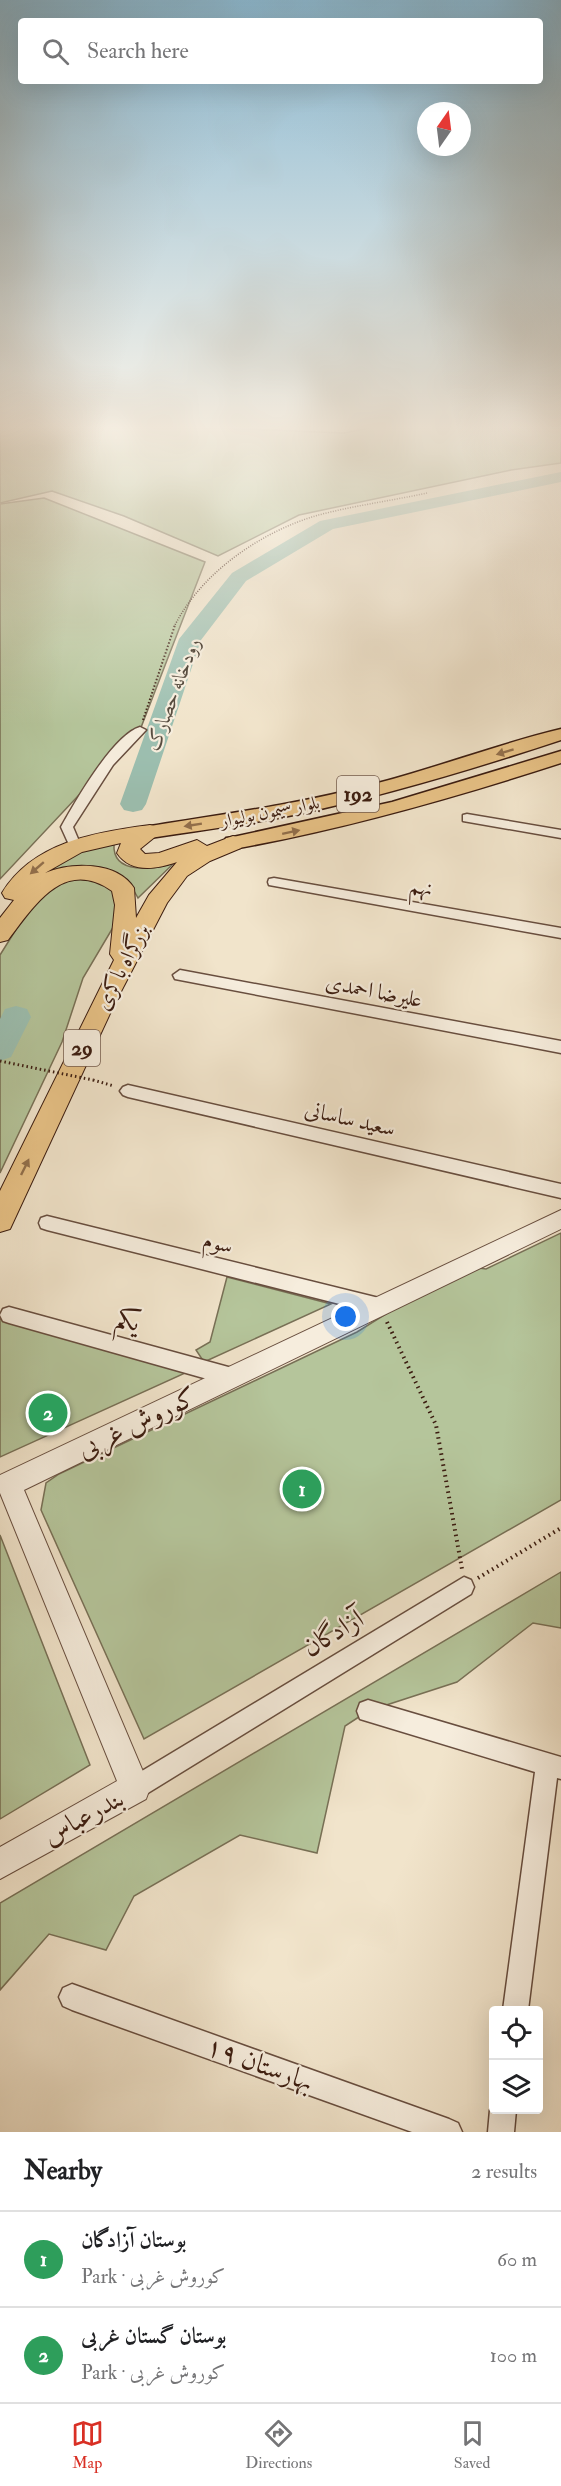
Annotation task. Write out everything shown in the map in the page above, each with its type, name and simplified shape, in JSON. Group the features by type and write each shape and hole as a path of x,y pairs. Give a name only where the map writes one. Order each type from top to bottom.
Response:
{"highway":[{"path":"0,914 12,894 46,860 75,846 106,837 150,832"},
{"path":"150,832 130,846 128,853 132,857 140,860 162,861 195,847 233,843"},
{"name":"بزرگراه باکری","path":"0,1220 142,925 170,880 196,859 233,843"},
{"path":"0,934 40,886 73,873 103,876 123,888 126,896 120,969"}],"main road":[{"name":"بلوار سیمون بولیوار","path":"150,832 264,814 354,795 561,734"},
{"name":"بلوار سیمون بولیوار","path":"233,843 371,813 469,787 561,757"}],"street":[{"path":"75,846 67,827 92,783 121,746 140,730"},
{"path":"466,818 561,834"},
{"name":"نهم","path":"274,882 561,933"},
{"name":"علیرضا احمدی","path":"180,975 561,1047"},
{"name":"سعید ساسانی","path":"128,1091 561,1191"},
{"name":"کوروش غربی","path":"135,1788 9,1484 379,1306 560,1214"},
{"name":"سوم","path":"47,1223 379,1306"},
{"name":"یکم","path":"9,1315 232,1377"},
{"name":"آزادگان","path":"135,1788 464,1587"},
{"path":"368,1711 554,1766 517,2006"},
{"name":"بندرعباس","path":"0,1864 135,1788"},
{"name":"بهارستان ۱۹","path":"72,1997 448,2132"},
{"path":"501,2132 503,2114"}],"path":[{"path":"140,730 164,654 187,605 217,572 290,525"},
{"path":"0,1061 95,1080"},
{"path":"379,1306 436,1425 448,1479 464,1587 561,1528"}],"green space":[{"path":"0,525 113,525 205,562 140,730 0,879"},
{"path":"146,525 278,525 218,556"},
{"path":"114,844 115,854 127,866 146,868 174,863 138,898 130,885 109,870 83,867 43,878 39,874 85,848"},
{"path":"68,878 112,883 118,919 83,978 62,1042 0,1173 0,955 42,888"},
{"path":"561,1233 561,1500 144,1739 41,1510 46,1483 59,1474 357,1332 463,1266 486,1269"},
{"path":"227,1277 331,1304 204,1362 196,1350 210,1342"},
{"path":"0,1319 194,1369 0,1457"},
{"path":"0,1535 90,1765 0,1819"},
{"path":"561,1572 561,1628 533,1623 457,1682 368,1711 345,1726 317,1853 240,1835 134,1896 106,1950 49,1934 0,1990 0,1903"}],"waterway":[{"name":"رودخانه حصارک","path":"133,804 190,639 239,577 326,525"},
{"name":"رودخانه حصارک","path":"0,1049 16,1017"}],"place":[{"name":"بوستان گستان غربی","path":"48,1413"},
{"name":"بوستان آزادگان","path":"302,1489"}]}
